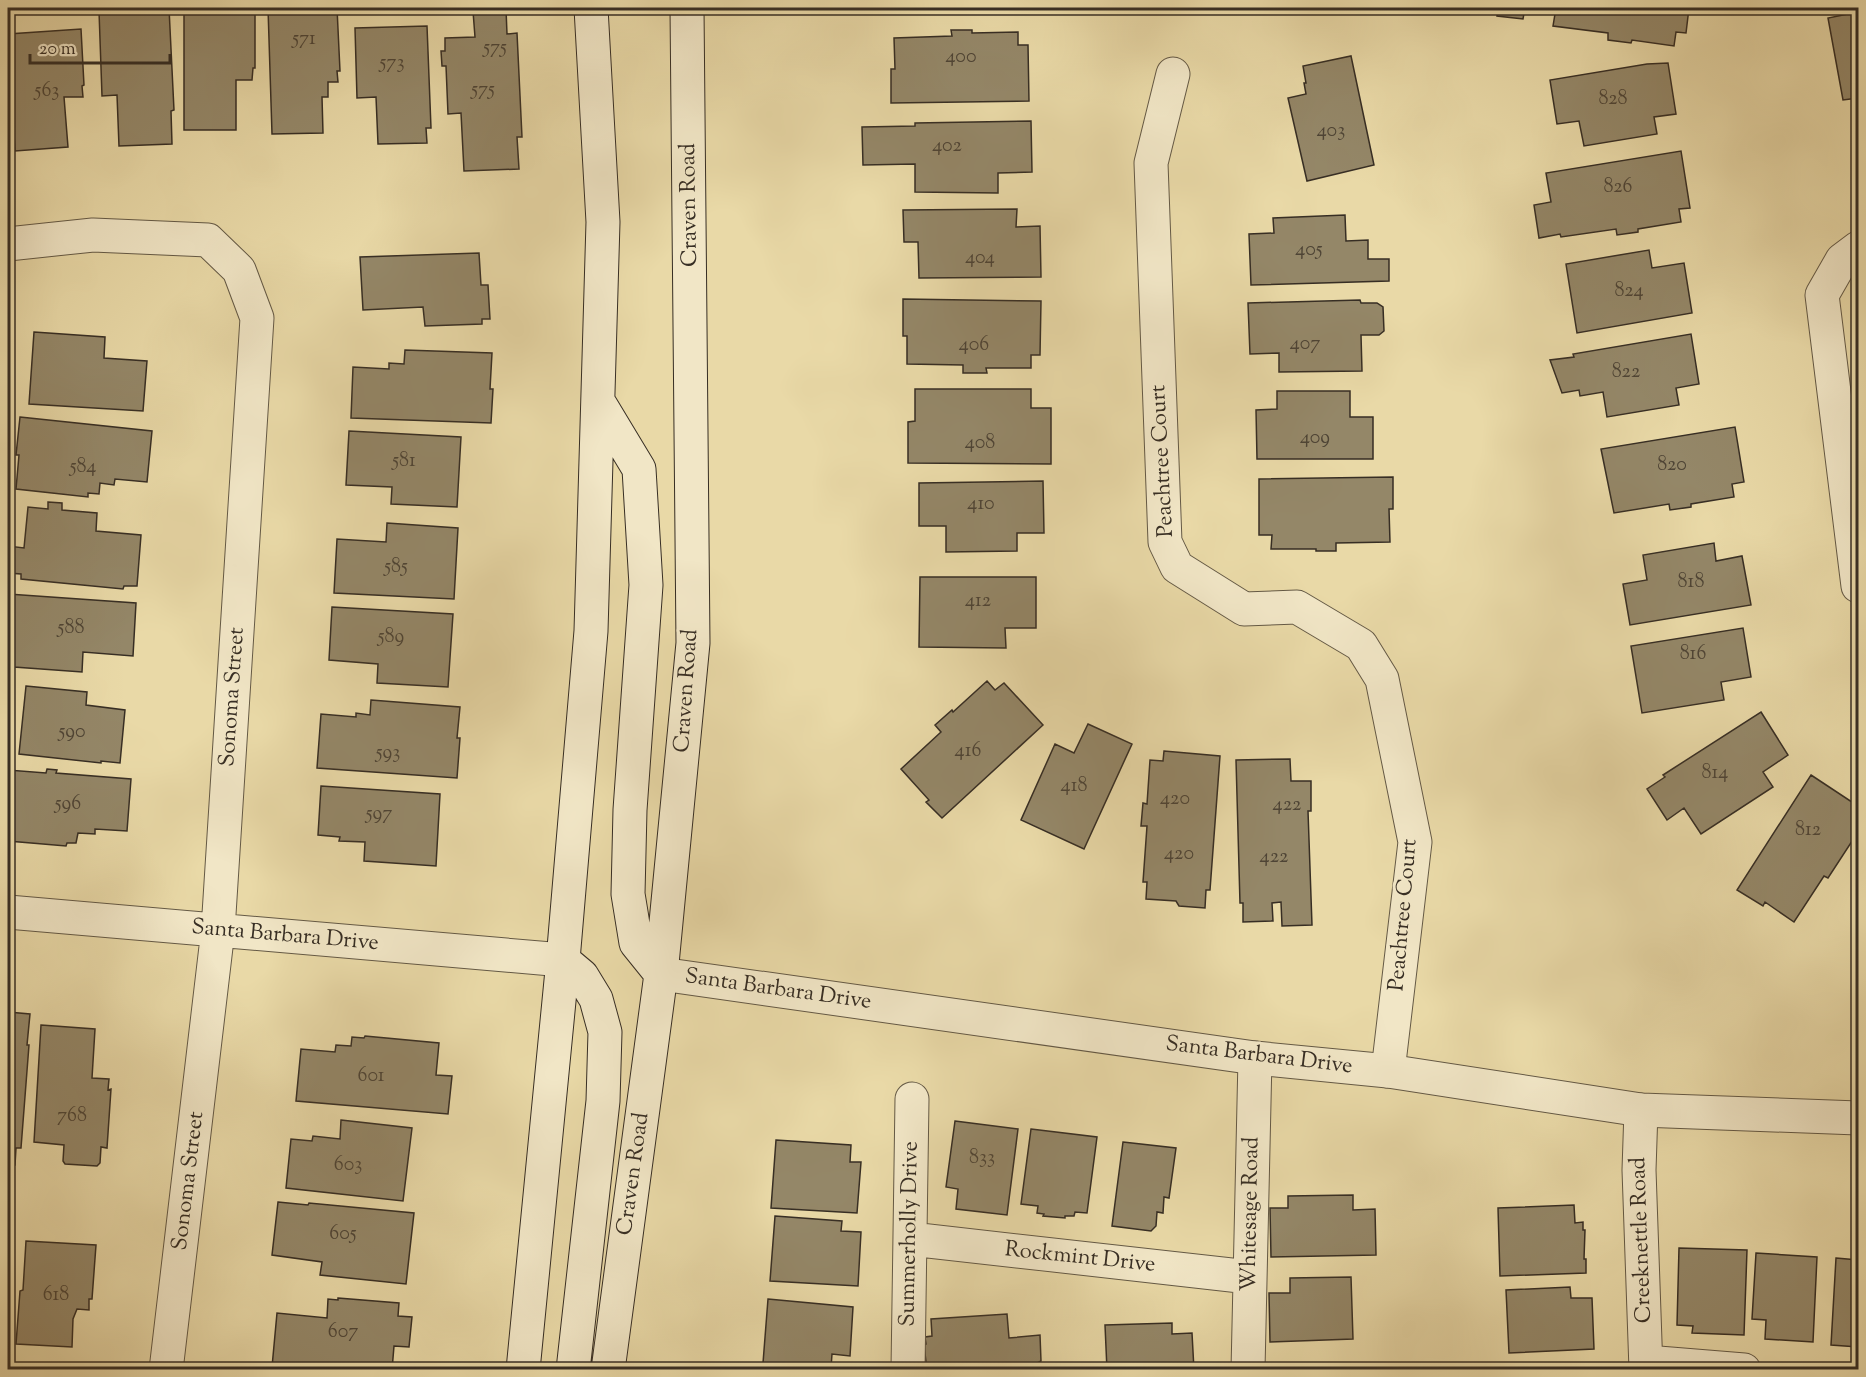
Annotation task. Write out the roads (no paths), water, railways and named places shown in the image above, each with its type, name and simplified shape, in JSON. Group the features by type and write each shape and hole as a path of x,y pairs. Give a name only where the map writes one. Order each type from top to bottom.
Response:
{"street":[{"path":"523,1370 563,960 591,631 603,222 591,8"},
{"name":"Craven Road","path":"608,1370 662,974 693,643 687,8"},
{"name":"Peachtree Court","path":"1173,74 1151,163 1165,542 1177,567 1244,609 1297,607 1361,645 1382,679 1415,842 1388,1071"},
{"name":"Sonoma Street","path":"8,244 93,235 208,240 239,270 257,318 218,930 166,1370"},
{"path":"1858,249 1842,260 1822,295 1858,586"},
{"path":"598,401 639,469 646,585 630,810 628,894 636,943 662,974"},
{"name":"Santa Barbara Drive","path":"8,912 563,960"},
{"path":"563,960 582,976 596,999 604,1032 603,1101 573,1370"},
{"name":"Santa Barbara Drive","path":"662,974 1255,1058 1388,1071 1641,1110 1858,1118"},
{"name":"Whitesage Road","path":"1248,1370 1255,1058"},
{"name":"Summerholly Drive","path":"908,1370 912,1099"},
{"name":"Creeknettle Road","path":"1641,1110 1639,1170 1646,1366"},
{"name":"Rockmint Drive","path":"910,1239 1250,1277"},
{"path":"1646,1366 1744,1370"}]}
